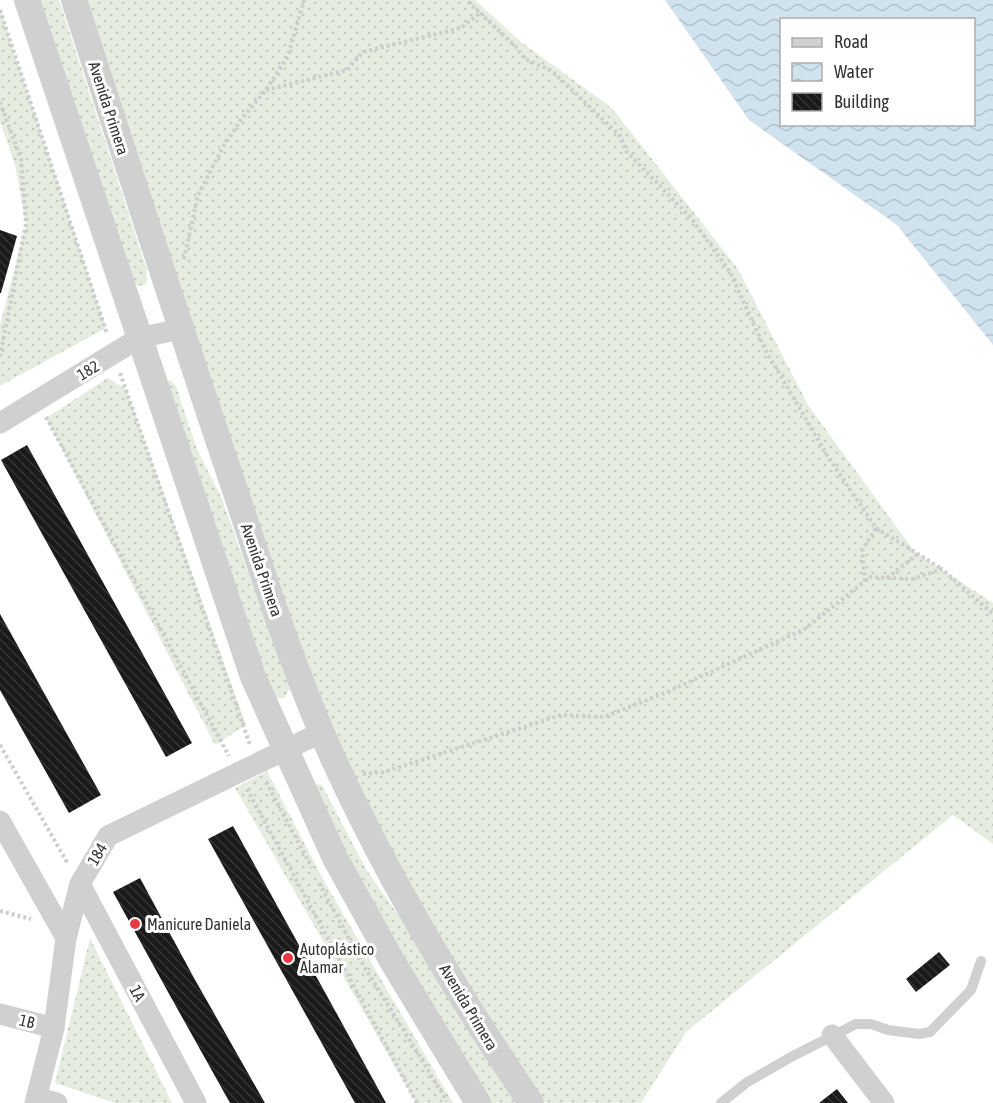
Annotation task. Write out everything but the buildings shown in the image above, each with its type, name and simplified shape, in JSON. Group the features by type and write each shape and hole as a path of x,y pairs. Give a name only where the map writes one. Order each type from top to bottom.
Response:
{"street":[{"path":"27,0 253,677 335,858 392,961 478,1103"},
{"name":"Avenida Primera","path":"74,0 180,329 295,666 322,732 342,775 434,949 482,1030 531,1103"},
{"name":"182","path":"0,423 139,338 180,329"},
{"name":"184","path":"36,1100 54,1028 66,938 80,884 108,836 284,748 322,732"},
{"path":"0,821 66,938"},
{"name":"1A","path":"80,884 196,1103"},
{"name":"1B","path":"0,1014 54,1028"},
{"path":"832,1035 884,1103"},
{"path":"36,1100 57,1103"}],"lane":[{"path":"721,1103 746,1083 856,1024 871,1024 888,1030 919,1034 930,1032 971,990 981,961"}],"path":[{"path":"164,277 183,260 198,195 223,147 242,118 266,90 288,56 304,0"},
{"path":"466,0 515,46 525,59 552,71 590,106 620,136 626,151 691,218 730,272 765,349 828,457 876,528 942,569 993,614"},
{"path":"266,90 347,70 363,52 461,27 480,13"},
{"path":"0,102 21,159 26,224 0,356"},
{"path":"37,400 417,1103"},
{"path":"865,581 862,551 876,528"},
{"path":"887,578 918,554"},
{"path":"342,775 384,772 561,715 604,717 805,629 870,578 912,579 942,569"},
{"path":"0,745 80,884"}],"shaded area":[{"path":"40,0 59,0 147,270 146,284 139,286 132,282"},
{"path":"81,0 475,0 521,42 612,108 738,269 808,405 914,551 993,603 993,844 953,815 686,1032 641,1103 544,1103 475,1007 319,727"},
{"path":"0,9 106,328 0,386 0,325 26,224 15,165 0,122"},
{"path":"108,378 126,389 246,725 215,745 46,418"},
{"path":"171,380 176,386 197,449 222,499 290,689 284,698 276,698 269,689 166,381"},
{"path":"267,771 324,881 453,1103 416,1103 235,788"},
{"path":"316,784 322,785 366,869 412,935 468,1030 515,1103 490,1103 369,897 315,790"},
{"path":"90,938 172,1103 115,1103 55,1083"}],"water":[{"path":"665,0 993,0 993,345 897,225 749,120"}],"place":[{"name":"Manicure Daniela","path":"135,924"},
{"name":"Autoplástico Alamar","path":"288,958"}]}
